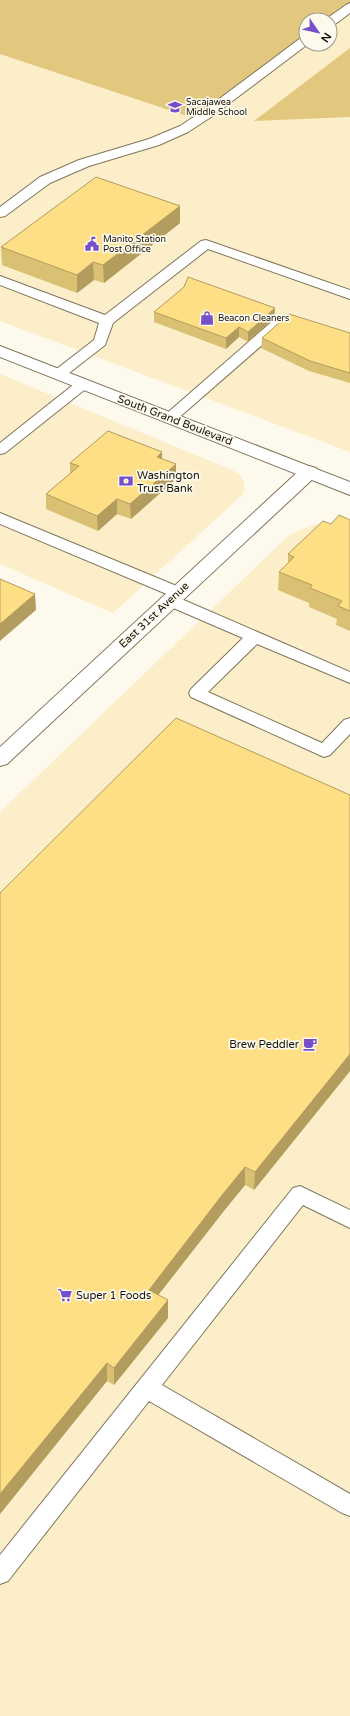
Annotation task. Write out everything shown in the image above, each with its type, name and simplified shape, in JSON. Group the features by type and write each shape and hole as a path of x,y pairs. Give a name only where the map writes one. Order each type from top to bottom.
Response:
{"street":[{"name":"South Grand Boulevard","path":"0,351 350,489"},
{"name":"East 31st Avenue","path":"0,759 308,472"}],"lane":[{"path":"338,16 350,7"},
{"path":"0,213 45,180 84,163 154,142 184,129 207,114 298,46"},
{"path":"59,374 100,342 108,322 206,244 350,295"},
{"path":"0,280 108,322"},
{"path":"170,418 281,322"},
{"path":"0,450 83,384"},
{"path":"0,518 174,597 254,637 350,678"},
{"path":"254,637 197,693 324,751 350,724"},
{"path":"0,1574 300,1194 350,1220"},
{"path":"147,1388 350,1506"}],"shaded area":[{"path":"0,0 350,0 350,452 0,321"},
{"path":"0,0 350,0 350,3 338,12 298,12 298,41 193,118 0,54"},
{"path":"350,48 350,117 254,121"},
{"path":"0,374 232,470 240,475 244,482 245,489 241,496 113,613 0,564"},
{"path":"337,524 350,529 350,1716 0,1716 0,812 289,535 312,525"}],"building":[{"name":"Manito Station Post Office","path":"96,177 180,206 103,265 93,262 77,275 1,247"},
{"path":"188,277 275,308 248,332 239,327 226,338 154,312 184,287"},
{"path":"289,314 350,333 350,373 310,361 262,338"},
{"name":"Washington Trust Bank","path":"108,431 162,452 157,457 176,464 130,504 117,499 97,516 46,494 79,466 70,463"},
{"path":"339,515 350,520 350,611 338,606 342,601 310,588 312,585 279,572 294,557 288,554 323,521 331,524"},
{"path":"0,579 35,594 0,624"},
{"path":"176,718 350,795 350,1054 255,1172 245,1167 223,1194 149,1290 168,1300 114,1368 107,1363 0,1494 0,893"}],"place":[{"name":"Sacajawea Middle School","path":"175,107"},
{"name":"Manito Station Post Office","path":"92,244"},
{"name":"Beacon Cleaners","path":"207,318"},
{"name":"Washington Trust Bank","path":"126,481"},
{"name":"Brew Peddler","path":"310,1044"},
{"name":"Super 1 Foods","path":"65,1295"}]}
